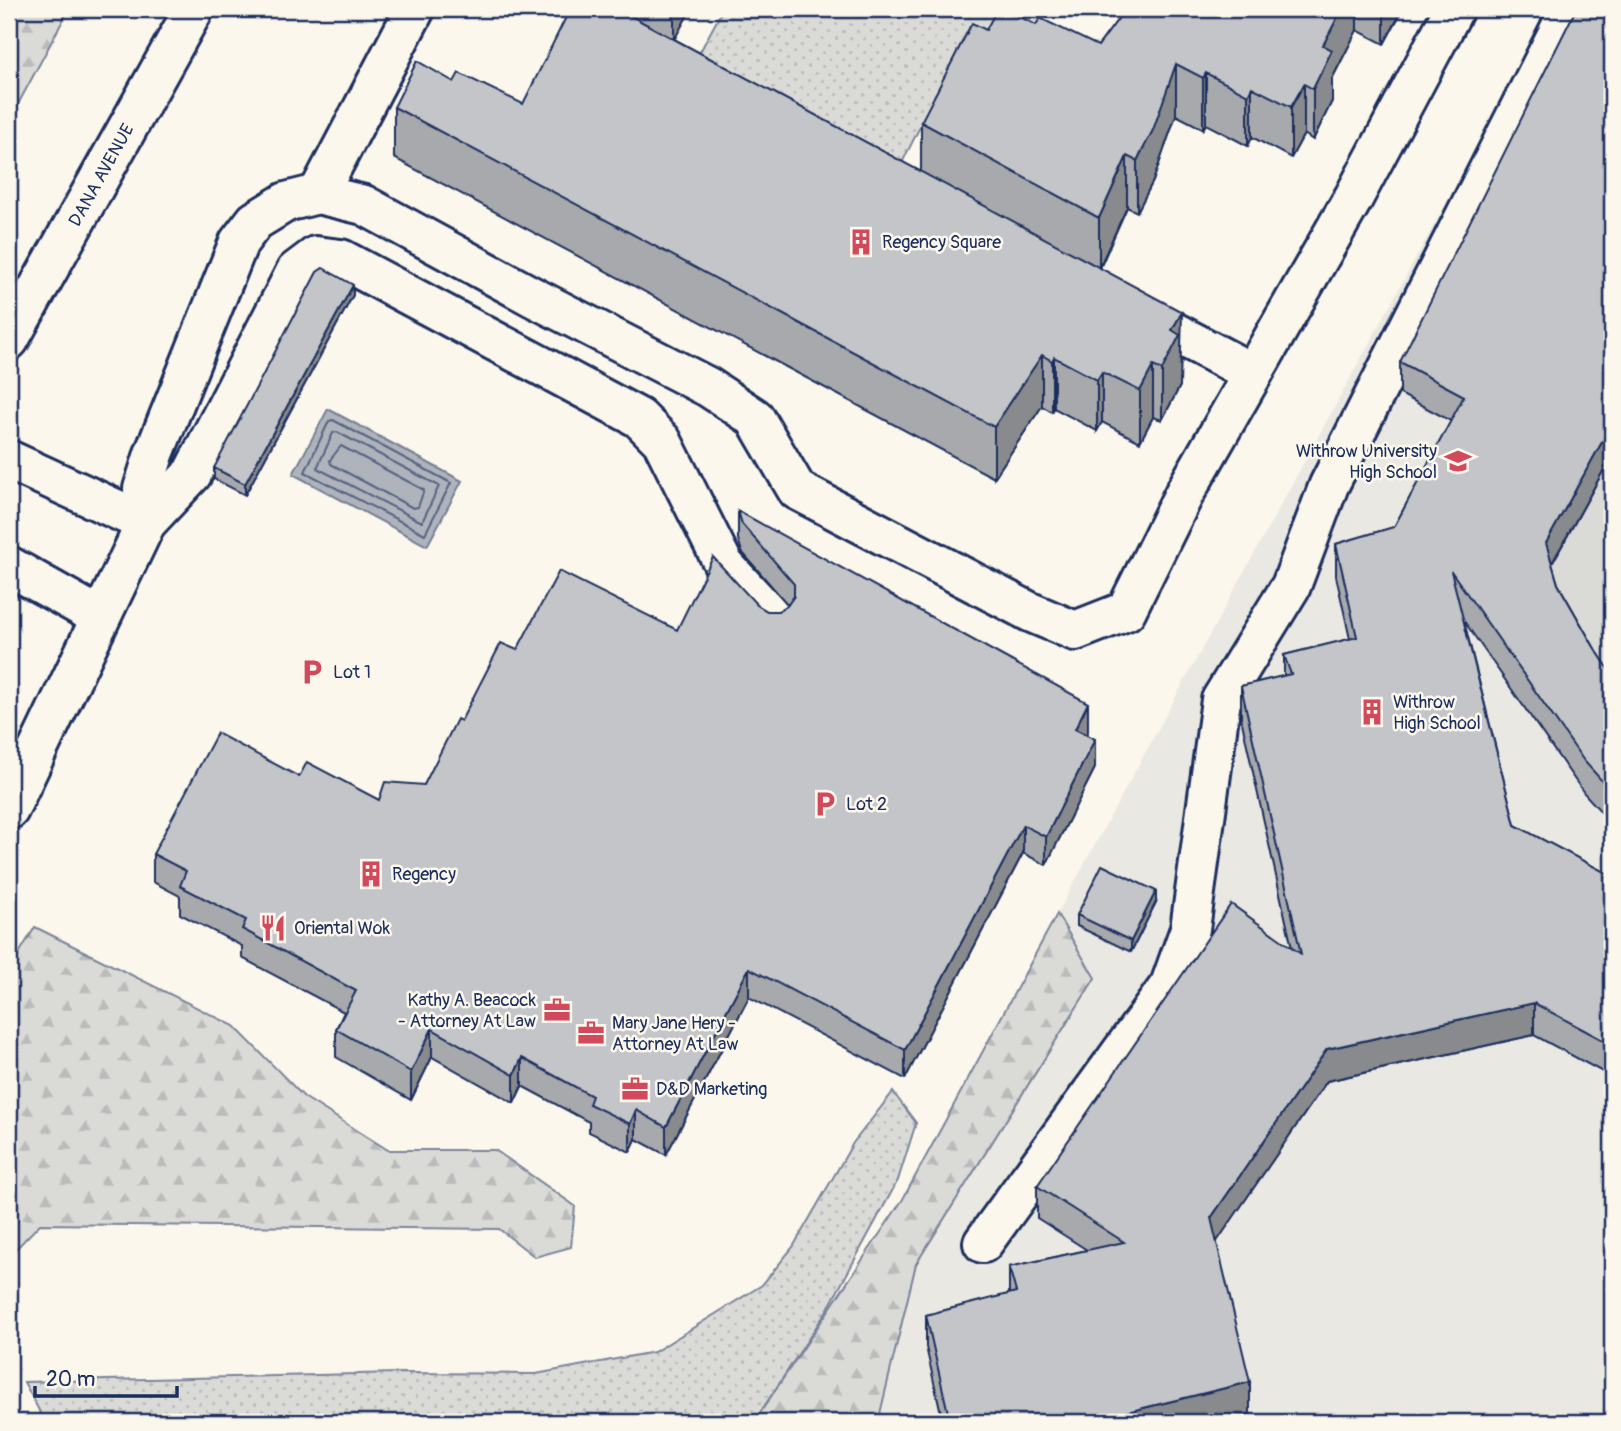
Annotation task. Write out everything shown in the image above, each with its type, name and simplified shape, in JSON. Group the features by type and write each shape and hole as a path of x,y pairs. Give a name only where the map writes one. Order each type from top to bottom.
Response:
{"street":[{"name":"DANA AVENUE","path":"9,340 194,9"},
{"path":"318,194 415,9"},
{"path":"146,523 143,489 154,454 239,242 256,221 286,202 318,194 364,205 533,297 708,387 755,418 797,490 1030,612 1075,631 1126,611 1184,495 1354,197 1454,9"},
{"path":"983,1243 1170,985 1190,929 1221,700 1291,586 1329,485 1570,9"},
{"path":"9,810 146,523 192,474 296,271 316,256 341,259 639,418 662,441 724,565 773,618"},
{"path":"1100,293 1252,373"},
{"path":"9,460 146,523"},
{"path":"9,566 100,617"}],"shaded area":[{"name":"Withrow University High School","path":"1552,9 1612,9 1612,1422 784,1422 1057,914"}],"green space":[{"path":"9,9 69,9 9,121"},
{"path":"723,9 1022,9 1093,50 1087,90 970,26 899,169 695,61"},
{"path":"1612,300 1612,824 1494,643"},
{"path":"1057,914 1095,978 916,1264 878,1422 754,1422 903,1199"},
{"path":"35,927 234,1026 304,1097 388,1150 495,1150 575,1206 571,1247 535,1257 499,1229 40,1224 9,1256 9,970"},
{"path":"893,1092 916,1123 898,1180 829,1307 754,1422 45,1422 24,1382 398,1373 536,1374 654,1352 762,1285 793,1247 853,1143"}],"water":[{"path":"328,409 462,481 427,546 293,474"}],"building":[{"path":"570,9 580,12 582,9 618,9 1182,312 1172,330 1180,335 1162,370 1153,366 1140,391 1102,372 1097,380 1054,357 1052,361 1042,355 994,427 394,107 417,61 454,82 459,73 523,104"},
{"path":"997,9 1004,9 1036,25 1040,18 1098,46 1123,9 1342,9 1323,45 1332,50 1313,89 1304,84 1291,107 1252,87 1248,95 1206,73 1203,78 1176,64 1153,130 1137,161 1127,156 1099,218 921,122 972,23 986,30"},
{"name":"Withrow High School","path":"1576,9 1612,9 1612,424 1546,543 1558,584 1612,674 1612,792 1584,761 1451,571 1515,825 1612,876 1612,1045 1534,1003 1327,1049 1211,1218 1250,1382 1086,1422 950,1422 926,1315 1016,1292 1009,1267 1124,1242 1037,1186 1231,904 1301,954 1241,686 1291,674 1284,655 1357,637 1336,544 1394,527 1464,396 1400,362"},
{"path":"323,268 353,285 245,484 214,468 317,272"},
{"path":"738,511 1088,703 1075,729 1095,739 1046,837 1023,825 905,1050 749,968 666,1127 636,1110 630,1124 589,1104 592,1096 522,1058 514,1075 432,1029 411,1072 336,1029 356,991 242,929 246,920 180,886 186,871 153,854 217,733 299,777 307,762 379,800 385,782 424,785 457,719 461,721 501,643 517,650 559,571 677,630 713,557 757,605 767,611 778,611 787,606 794,596 794,584 742,524"},
{"path":"1102,865 1156,891 1131,941 1077,915"}],"place":[{"name":"Regency Square","path":"861,242"},
{"name":"Withrow University High School","path":"1458,461"},
{"name":"Lot 1","path":"312,672"},
{"name":"Withrow High School","path":"1372,712"},
{"name":"Lot 2","path":"825,804"},
{"name":"Regency","path":"371,874"},
{"name":"Oriental Wok","path":"273,928"},
{"name":"Kathy A. Beacock - Attorney At Law","path":"557,1010"},
{"name":"Mary Jane Hery - Attorney At Law","path":"591,1033"},
{"name":"D&D Marketing","path":"635,1089"}]}
